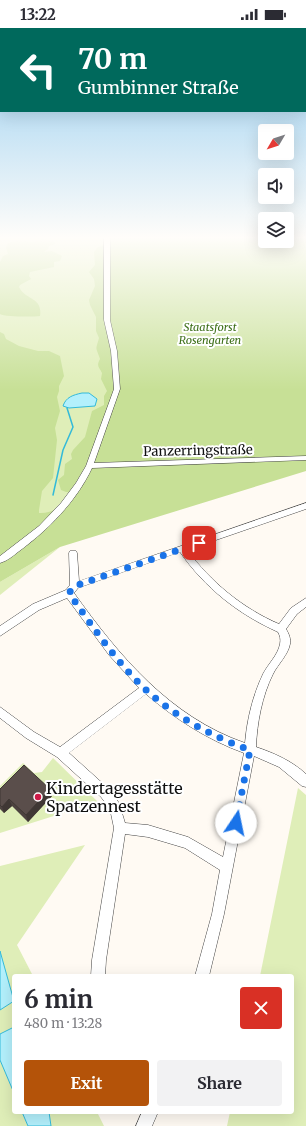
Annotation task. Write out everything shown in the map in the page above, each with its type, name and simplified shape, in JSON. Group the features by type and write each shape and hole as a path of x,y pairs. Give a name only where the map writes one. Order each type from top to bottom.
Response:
{"street":[{"path":"0,560 42,528 76,489 91,466 92,458 117,389 114,351 107,320 107,288"},
{"name":"Panzerringstraße","path":"91,466 306,458"},
{"path":"0,632 7,625 36,607 72,590 182,549 306,506"},
{"path":"182,549 200,572 219,589 252,614 281,629 285,635 283,648 266,678 251,735 250,750 218,914 203,974"},
{"path":"73,553 72,590 111,650 145,689 178,714 203,729 231,743 289,767 306,782"},
{"path":"281,629 294,611 306,602"},
{"path":"61,753 145,689"},
{"path":"0,712 30,735 61,753 105,793 115,807 120,828 99,960 98,974"},
{"path":"120,828 148,831 188,842 227,867"},
{"path":"144,1126 149,1114"}],"green space":[{"path":"0,288 242,288 117,389 92,458 54,515 0,525"},
{"path":"0,288 20,288 39,305 40,310 40,316 26,317 0,314"},
{"path":"94,288 108,288 115,389 104,422 87,463 71,492 66,492 61,490 58,480 64,475 65,464 72,459 71,454 73,450 85,437 92,411 104,405 104,396 107,391 101,379 102,373 98,365 100,359 97,350 99,338 96,331 96,317 89,300"},
{"name":"Staatsforst Rosengarten","path":"109,288 306,288 306,471 60,547 0,582 0,332 4,334 6,339 19,346 38,351 49,351 60,356 64,376 59,386 57,397 60,411 55,428 57,440 53,478 42,491 39,513 48,512 66,502 74,495 87,477 119,389 108,320"},
{"path":"60,547 0,595 0,582"},
{"path":"53,758 98,802 0,833 0,786 23,763 34,773 42,772"},
{"path":"298,788 306,795 306,1126 227,1126 230,1114 294,1114 294,974 260,974"},
{"path":"85,845 17,945 32,974 12,974 12,997 0,951 0,866"},
{"path":"12,1002 12,1028 0,1034 0,1010"},
{"path":"0,1060 12,1088 12,1114 23,1114 28,1126 0,1126"},
{"path":"49,1114 98,1114 104,1126 51,1126"}],"water":[{"path":"82,393 89,393 97,399 95,406 69,408 63,406 66,400 70,397"},
{"path":"0,951 12,994 12,1002 0,1010"},
{"path":"12,1028 12,1088 0,1060 0,1034"},
{"path":"23,1114 49,1114 51,1126 28,1126"}],"building":[{"name":"Kindertagesstätte Spatzennest","path":"24,765 50,789 26,815 9,799 2,807 0,805 0,789"}],"waterway":[{"path":"53,495 63,450 73,427 67,408"}],"place":[{"name":"Kindertagesstätte Spatzennest","path":"38,797"}],"route":[{"path":"199,543 75,586 69,593 98,633 145,689 178,714 203,729 231,743 250,750 236,823"}]}
